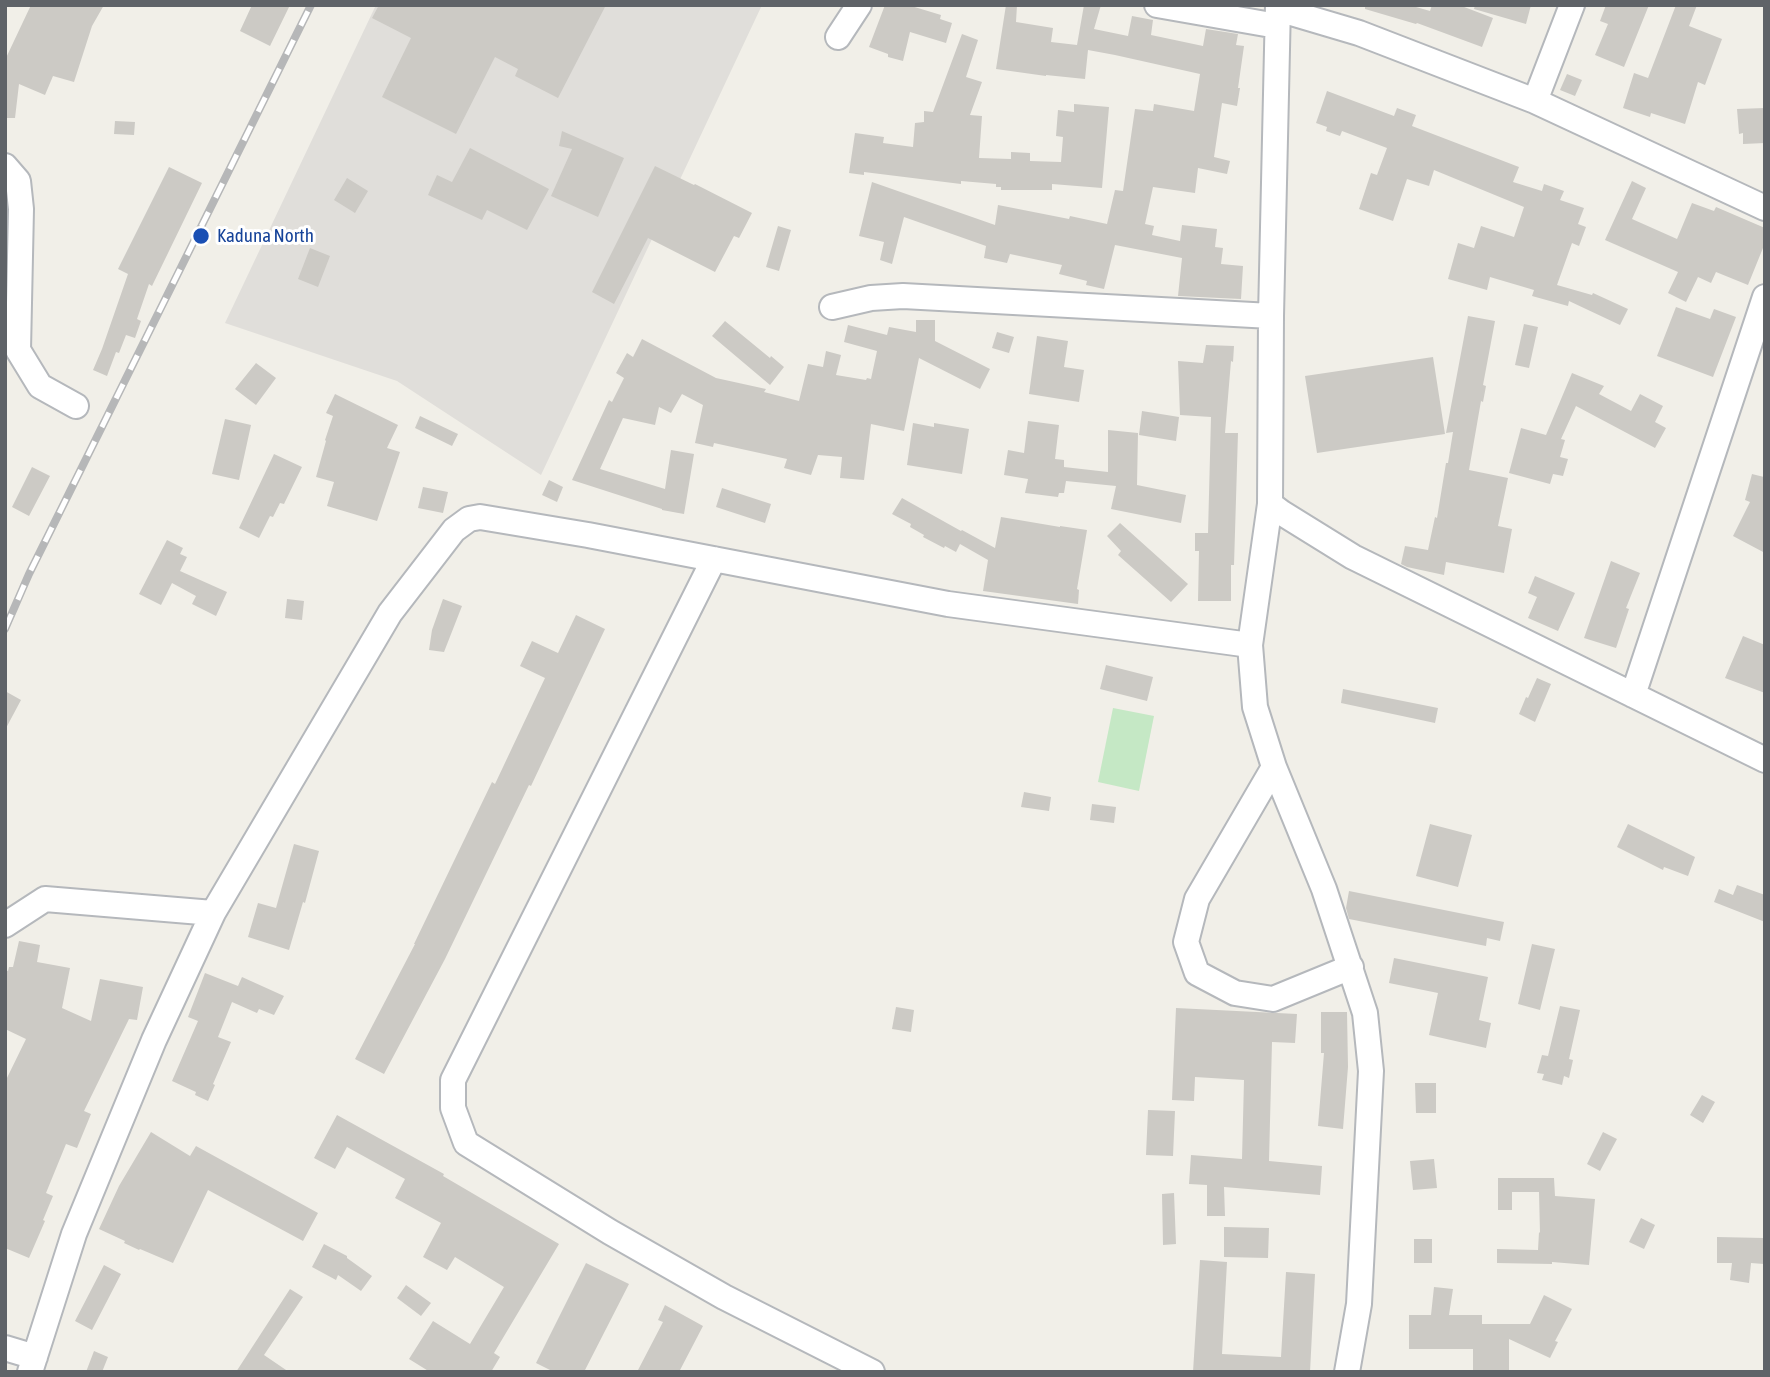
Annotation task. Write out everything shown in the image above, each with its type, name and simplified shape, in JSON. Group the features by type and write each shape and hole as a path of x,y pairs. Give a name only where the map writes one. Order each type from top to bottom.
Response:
{"street":[{"path":"838,37 859,5"},
{"path":"1157,5 1278,14 1359,33 1535,101 1765,208"},
{"path":"1535,101 1572,5"},
{"path":"1278,14 1270,504 1250,645 1255,706 1275,767 1324,889 1365,1013 1371,1071 1359,1304 1347,1372"},
{"path":"5,166 18,181 21,209 18,350 40,386 76,406"},
{"path":"832,307 872,298 903,296 1271,316"},
{"path":"1633,695 1765,297"},
{"path":"1270,504 1353,557 1765,760"},
{"path":"5,1348 33,1364 74,1234 154,1040 213,913 390,612 454,530 469,519 480,517 588,535 948,604 1250,645"},
{"path":"714,559 453,1080 453,1108 466,1143 610,1233 724,1297 872,1372"},
{"path":"1275,767 1197,899 1186,942 1197,973 1235,993 1273,999 1351,967"},
{"path":"5,925 45,899 213,913"}],"shaded area":[{"path":"376,5 762,5 541,475 397,381 225,323"}],"green space":[{"path":"1113,708 1154,716 1139,791 1098,782"}],"building":[{"path":"31,5 104,5 92,26 74,82 53,76 45,95 19,84 15,118 5,118 5,60"},
{"path":"252,5 290,5 270,46 240,31"},
{"path":"379,5 606,5 558,98 515,76 518,69 495,57 456,134 382,97 411,38 372,18"},
{"path":"885,5 908,5 941,15 940,19 952,23 946,43 910,32 903,61 869,47"},
{"path":"1006,5 1017,5 1016,22 1053,28 1051,42 1077,45 1084,5 1101,5 1094,29 1128,36 1132,16 1153,20 1151,35 1203,46 1206,29 1238,34 1236,45 1244,46 1237,106 1222,103 1214,157 1230,161 1227,174 1198,168 1195,193 1153,187 1145,224 1154,226 1152,235 1180,241 1182,225 1217,229 1215,247 1223,248 1221,264 1243,266 1241,299 1178,296 1182,258 1115,245 1104,289 1086,285 1087,281 1059,274 1062,265 1010,254 1007,263 984,258 986,246 904,217 892,264 880,260 884,242 859,236 872,182 995,225 998,205 1107,224 1115,190 1123,191 1135,109 1153,111 1154,104 1194,111 1200,74 1115,55 1088,50 1085,79 996,69"},
{"path":"1365,5 1409,5 1430,11 1432,5 1459,5 1493,18 1482,47 1417,23 1365,9"},
{"path":"1475,5 1531,5 1526,24 1474,9"},
{"path":"1606,5 1649,5 1624,67 1595,55 1608,24 1600,21"},
{"path":"1676,5 1697,5 1689,26 1722,39 1705,85 1698,82 1685,124 1651,113 1650,117 1623,108 1634,73 1648,78"},
{"path":"962,34 978,40 966,77 982,82 970,115 982,116 979,158 1011,159 1011,152 1030,153 1030,161 1061,162 1063,137 1056,136 1058,110 1074,112 1074,104 1109,107 1102,188 1052,184 1052,190 1001,190 996,184 961,181 961,184 864,172 864,175 849,173 855,133 884,137 883,143 913,147 915,123 924,122 924,111 933,112"},
{"path":"1567,74 1582,80 1575,96 1560,90"},
{"path":"1327,91 1394,116 1397,108 1416,115 1412,126 1519,167 1513,182 1542,191 1544,184 1564,191 1560,200 1584,208 1578,224 1586,227 1579,246 1572,243 1557,285 1592,295 1593,293 1628,309 1620,325 1569,301 1568,306 1532,296 1534,290 1490,277 1487,290 1448,279 1458,243 1474,248 1481,226 1514,237 1524,207 1434,170 1429,186 1407,179 1393,221 1359,209 1371,173 1377,175 1387,148 1342,131 1340,136 1326,131 1327,127 1316,123"},
{"path":"1765,108 1765,143 1743,144 1743,133 1739,134 1737,109"},
{"path":"115,121 135,122 134,135 114,134"},
{"path":"562,131 624,158 598,217 551,196 572,149 559,146"},
{"path":"470,148 549,189 527,230 487,210 482,220 428,195 437,175 452,182"},
{"path":"655,166 752,213 739,238 734,236 715,272 648,238 614,304 592,292"},
{"path":"169,167 202,183 152,286 149,284 137,319 141,321 135,338 126,335 107,376 93,370 128,274 118,269"},
{"path":"347,178 368,191 355,213 334,200"},
{"path":"1632,181 1646,188 1632,219 1677,239 1692,203 1714,211 1716,207 1765,228 1765,243 1748,285 1716,272 1711,283 1698,277 1686,302 1668,293 1678,272 1605,240"},
{"path":"778,226 791,230 779,271 766,267"},
{"path":"310,248 330,256 318,287 298,279"},
{"path":"1676,307 1710,319 1714,309 1736,317 1713,377 1657,356"},
{"path":"1468,316 1495,321 1483,385 1486,386 1469,470 1508,478 1498,526 1512,529 1504,573 1446,562 1444,575 1401,564 1405,546 1428,550 1435,517 1437,518 1453,432 1446,433"},
{"path":"916,320 935,320 935,341 990,369 980,389 919,358 904,431 871,424 864,480 840,478 842,457 818,455 811,475 784,468 787,459 714,443 713,447 695,443 703,405 682,394 671,413 659,407 655,425 623,418 600,469 665,489 671,450 694,454 684,514 662,510 572,480 609,400 612,402 624,378 616,373 627,353 633,357 642,339 716,378 766,389 764,392 799,401 808,364 823,367 826,351 841,355 836,375 871,379 877,351 844,342 848,325 887,335 889,327 916,332"},
{"path":"725,321 784,367 770,385 712,336"},
{"path":"1524,324 1538,327 1529,368 1515,365"},
{"path":"997,332 1014,337 1009,353 992,348"},
{"path":"1037,336 1068,341 1064,367 1084,370 1079,402 1029,394"},
{"path":"1206,345 1234,346 1225,433 1238,433 1231,601 1198,601 1199,551 1195,551 1195,533 1208,533 1211,417 1180,415 1178,361 1203,363"},
{"path":"1433,357 1445,434 1317,453 1305,376"},
{"path":"256,363 276,378 256,405 235,389"},
{"path":"1572,373 1604,386 1599,394 1631,411 1640,394 1663,406 1655,422 1666,428 1655,448 1576,406 1561,439 1565,440 1560,457 1568,459 1563,476 1553,474 1550,484 1509,473 1521,428 1546,435"},
{"path":"335,394 398,425 387,448 400,452 377,521 327,506 334,482 316,477 333,416 326,413"},
{"path":"1142,411 1179,417 1176,441 1139,435"},
{"path":"420,416 458,434 452,446 415,428"},
{"path":"225,419 251,425 239,480 212,474"},
{"path":"1028,421 1059,425 1055,459 1064,460 1064,467 1108,472 1108,430 1138,433 1137,485 1186,495 1181,523 1111,509 1116,486 1066,481 1064,493 1059,493 1058,497 1025,493 1028,479 1004,475 1008,450 1024,453"},
{"path":"913,423 934,427 934,423 969,429 962,474 907,465"},
{"path":"274,454 302,467 284,504 280,503 273,517 270,516 259,538 239,528"},
{"path":"32,467 50,476 29,516 12,507"},
{"path":"1752,474 1765,475 1765,553 1733,536 1750,502 1745,500"},
{"path":"549,480 563,487 557,502 542,495"},
{"path":"423,487 448,492 443,513 418,508"},
{"path":"722,488 771,504 765,523 716,507"},
{"path":"902,498 995,548 1001,517 1087,530 1077,589 1078,604 983,591 988,560 960,544 956,552 923,537 924,535 910,527 911,524 892,514"},
{"path":"1120,523 1188,584 1171,602 1118,555 1121,551 1107,536"},
{"path":"167,540 183,548 180,554 187,557 180,571 227,592 216,616 192,604 196,596 172,583 161,605 139,594"},
{"path":"1611,561 1640,573 1626,608 1629,609 1616,648 1584,638"},
{"path":"1535,576 1575,593 1558,631 1528,618 1537,597 1528,593"},
{"path":"287,599 304,601 302,620 285,618"},
{"path":"443,599 462,606 444,652 429,650 432,630"},
{"path":"576,615 605,629 531,786 529,785 445,959 384,1074 355,1059 415,944 492,782 495,784 545,678 520,666 532,641 558,653"},
{"path":"1743,636 1765,645 1765,693 1725,678"},
{"path":"1106,665 1153,677 1147,701 1100,689"},
{"path":"1537,678 1551,684 1535,722 1519,714"},
{"path":"1343,689 1438,708 1435,723 1341,703"},
{"path":"5,691 21,700 5,730"},
{"path":"1024,792 1051,797 1049,811 1021,807"},
{"path":"1092,804 1116,807 1114,823 1090,820"},
{"path":"1430,824 1472,835 1458,887 1416,876"},
{"path":"1628,824 1695,857 1688,876 1664,867 1663,870 1617,847"},
{"path":"294,844 319,851 289,950 248,937 258,903 276,908"},
{"path":"1737,885 1765,895 1765,922 1714,902 1719,889 1733,895"},
{"path":"1349,891 1504,922 1500,941 1487,938 1486,946 1349,919 1346,908"},
{"path":"19,941 40,945 37,962 70,968 62,1008 91,1021 100,979 143,987 137,1020 129,1019 84,1111 91,1114 77,1148 66,1144 46,1193 53,1196 29,1258 5,1248 5,1082 26,1039 5,1029 5,970 13,967"},
{"path":"1532,944 1555,949 1540,1010 1518,1004"},
{"path":"1394,958 1488,977 1479,1020 1491,1023 1486,1048 1429,1035 1438,993 1389,983"},
{"path":"205,973 238,986 242,977 284,996 274,1015 259,1009 257,1013 232,1002 218,1037 231,1042 208,1101 172,1081 198,1021 188,1017"},
{"path":"1560,1006 1580,1010 1569,1059 1573,1060 1569,1078 1564,1076 1562,1085 1542,1080 1544,1074 1537,1073 1542,1055 1548,1056"},
{"path":"896,1007 914,1010 911,1032 892,1029"},
{"path":"1176,1008 1297,1014 1295,1043 1272,1042 1269,1161 1322,1166 1320,1195 1224,1187 1225,1216 1207,1216 1207,1185 1189,1184 1191,1155 1242,1159 1244,1080 1195,1077 1194,1101 1172,1100"},
{"path":"1321,1012 1347,1012 1348,1067 1343,1129 1318,1126 1324,1053 1321,1053"},
{"path":"1415,1083 1436,1083 1436,1113 1416,1113"},
{"path":"1702,1095 1715,1102 1703,1123 1690,1115"},
{"path":"1148,1110 1175,1111 1173,1156 1146,1155"},
{"path":"337,1115 444,1174 443,1176 559,1244 494,1353 500,1357 491,1372 430,1372 409,1359 433,1321 470,1344 504,1287 455,1257 447,1270 423,1257 441,1223 395,1198 405,1179 347,1147 335,1169 314,1158"},
{"path":"151,1132 190,1156 196,1146 318,1213 303,1241 208,1190 173,1263 139,1250 99,1229 119,1186"},
{"path":"1603,1132 1617,1139 1600,1171 1587,1164"},
{"path":"1434,1159 1437,1188 1413,1190 1410,1161"},
{"path":"1498,1178 1554,1178 1555,1196 1595,1199 1589,1265 1552,1262 1497,1263 1497,1249 1538,1250 1540,1233 1539,1192 1512,1192 1512,1210 1498,1210"},
{"path":"1174,1193 1176,1244 1163,1245 1162,1194"},
{"path":"1641,1218 1655,1225 1644,1249 1629,1242"},
{"path":"1224,1227 1269,1228 1268,1258 1224,1257"},
{"path":"1717,1237 1764,1238 1764,1264 1751,1263 1749,1283 1730,1280 1732,1263 1717,1263"},
{"path":"1414,1239 1432,1239 1432,1263 1414,1263"},
{"path":"324,1244 347,1256 372,1276 361,1291 338,1275 336,1280 312,1267"},
{"path":"1200,1260 1227,1262 1222,1354 1281,1357 1286,1272 1315,1274 1310,1372 1193,1372"},
{"path":"586,1263 629,1284 584,1372 554,1372 536,1363"},
{"path":"104,1265 121,1274 92,1330 75,1321"},
{"path":"406,1285 431,1303 421,1316 397,1298"},
{"path":"1434,1287 1453,1289 1449,1315 1482,1315 1482,1324 1530,1324 1544,1295 1572,1309 1555,1341 1558,1342 1550,1358 1509,1339 1509,1372 1473,1372 1473,1349 1409,1349 1409,1315 1431,1315"},
{"path":"290,1289 303,1297 264,1355 289,1372 236,1372"},
{"path":"665,1305 703,1326 679,1372 637,1372 663,1322 658,1320"},
{"path":"94,1351 108,1357 102,1372 86,1372"}],"railway":[{"path":"5,629 29,574 311,5"}],"place":[{"name":"Kaduna North","path":"201,236"}]}
